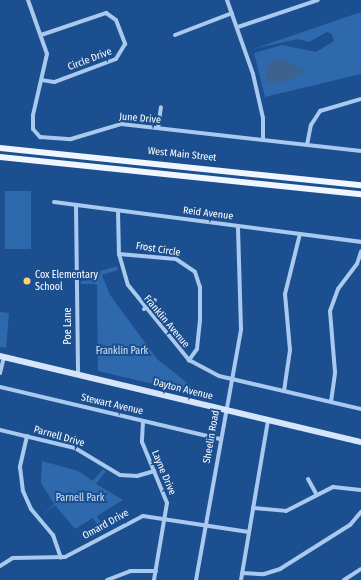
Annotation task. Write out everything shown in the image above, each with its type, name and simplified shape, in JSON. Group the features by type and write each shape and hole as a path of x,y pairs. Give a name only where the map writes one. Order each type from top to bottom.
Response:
{"main road":[{"name":"West Main Street","path":"0,148 361,185"},
{"name":"West Main Street","path":"0,157 361,194"},
{"name":"Dayton Avenue","path":"2,357 361,442"}],"street":[{"name":"June Drive","path":"28,0 48,58 33,116 34,132 40,137 71,139 115,124 361,151"},
{"path":"227,0 238,27 263,118 263,140"},
{"path":"238,27 318,0"},
{"name":"Circle Drive","path":"41,35 103,13 116,20 125,44 116,59 54,82 42,80"},
{"path":"175,35 232,13"},
{"path":"307,145 311,125 320,111 361,99"},
{"path":"158,128 161,107"},
{"name":"Reid Avenue","path":"54,202 361,242"},
{"name":"Poe Lane","path":"76,205 78,374"},
{"name":"Franklin Avenue","path":"118,210 119,254 128,284 144,309 189,360 208,372 232,379 361,409"},
{"name":"Sheelin Road","path":"196,580 242,316 238,226"},
{"path":"284,391 290,350 286,294 300,234"},
{"path":"331,402 335,372 330,330 331,306 361,252"},
{"name":"Frost Circle","path":"119,254 176,259 195,272 200,287 200,320 197,349 189,360"},
{"path":"144,309 154,300"},
{"path":"0,373 2,357"},
{"name":"Stewart Avenue","path":"0,387 220,439"},
{"name":"Layne Drive","path":"143,421 142,442 166,498 165,518 154,580"},
{"path":"241,580 268,421"},
{"name":"Parnell Drive","path":"0,430 80,450 120,475 137,476 154,471"},
{"path":"0,566 18,557 61,558 53,535 31,509 23,491 20,467 27,436"},
{"path":"308,479 317,494"},
{"path":"253,508 286,511 317,494 338,486 361,490"},
{"path":"242,573 264,574 280,569 350,525 361,512"},
{"name":"Omard Drive","path":"61,558 132,519 165,518 249,532"},
{"path":"344,580 361,569"},
{"path":"107,580 130,571 156,571"}],"green space":[{"path":"361,12 361,74 265,97 254,53 282,45 316,52 334,41 332,34 327,32 309,42 298,39 253,49"},
{"path":"5,191 31,191 31,249 5,249"},
{"name":"Franklin Park","path":"117,266 118,270 102,275 110,295 157,359 191,386 188,392 98,371 97,284 81,284 81,281 97,280 97,272"},
{"path":"0,312 9,313 6,348 0,347"},
{"name":"Parnell Park","path":"42,461 78,471 93,481 103,469 106,471 96,484 123,500 97,516 105,529 102,532 93,518 75,529 55,505 42,516 54,504 41,483"}],"shaded area":[{"path":"279,58 304,70 291,80 267,84 265,77 269,62"}],"place":[{"name":"Cox Elementary School","path":"27,281"}]}
